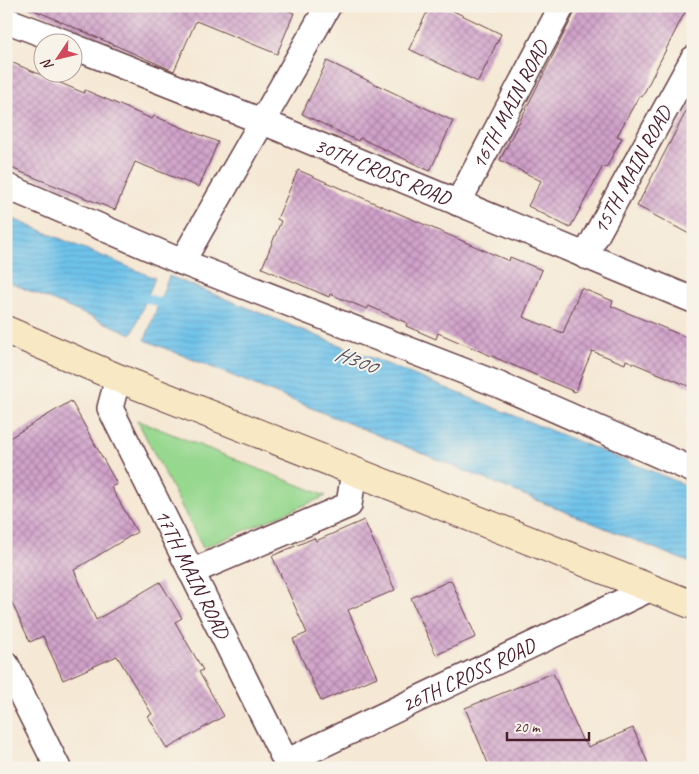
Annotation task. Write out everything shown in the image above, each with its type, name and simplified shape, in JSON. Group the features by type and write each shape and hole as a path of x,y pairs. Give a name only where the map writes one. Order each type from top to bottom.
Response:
{"street":[{"name":"16TH MAIN ROAD","path":"458,203 562,6"},
{"path":"182,262 261,121 319,9"},
{"path":"6,20 38,32"},
{"name":"30TH CROSS ROAD","path":"82,50 261,121 693,300"},
{"name":"15TH MAIN ROAD","path":"585,256 693,59"},
{"path":"6,186 182,262 498,384 693,470"},
{"path":"6,330 118,378 693,605"},
{"name":"17TH MAIN ROAD","path":"118,378 110,408 288,765"},
{"path":"191,572 349,505 354,471"},
{"name":"26TH CROSS ROAD","path":"288,765 651,588"},
{"path":"6,664 58,768"}],"green space":[{"path":"137,420 326,496 203,548"}],"water":[{"path":"6,216 155,278 132,334 6,281"},
{"path":"169,276 693,488 693,564 145,340"}],"building":[{"path":"25,6 278,6 294,13 277,54 196,21 174,71"},
{"path":"430,6 443,6 501,34 478,82 409,49"},
{"path":"578,6 688,6 642,97 639,96 617,136 622,138 606,168 603,166 570,228 528,206 541,181 500,160"},
{"path":"6,60 32,71 32,82 58,82 84,93 85,90 152,119 154,116 218,142 199,187 135,162 115,210 6,166"},
{"path":"327,61 453,121 430,171 360,138 358,141 302,114"},
{"path":"693,98 693,236 637,206"},
{"path":"298,170 509,261 510,257 542,270 523,317 563,333 581,288 613,301 611,306 693,340 693,388 626,360 625,364 592,351 575,392 438,333 436,339 406,326 407,323 369,306 367,309 330,294 329,297 262,268 281,221 277,219"},
{"path":"71,401 117,484 111,487 137,532 74,570 96,620 160,582 182,618 175,622 203,670 199,672 224,716 167,749 148,716 152,714 117,656 63,680 43,636 30,642 6,590 6,440"},
{"path":"364,520 395,590 348,610 377,677 321,701 293,639 307,633 272,556 314,538 316,541"},
{"path":"451,580 476,637 436,655 411,598"},
{"path":"553,673 583,742 585,741 588,747 633,728 650,768 490,768 465,708"}],"waterway":[{"name":"H300","path":"136,294 170,307"}]}
